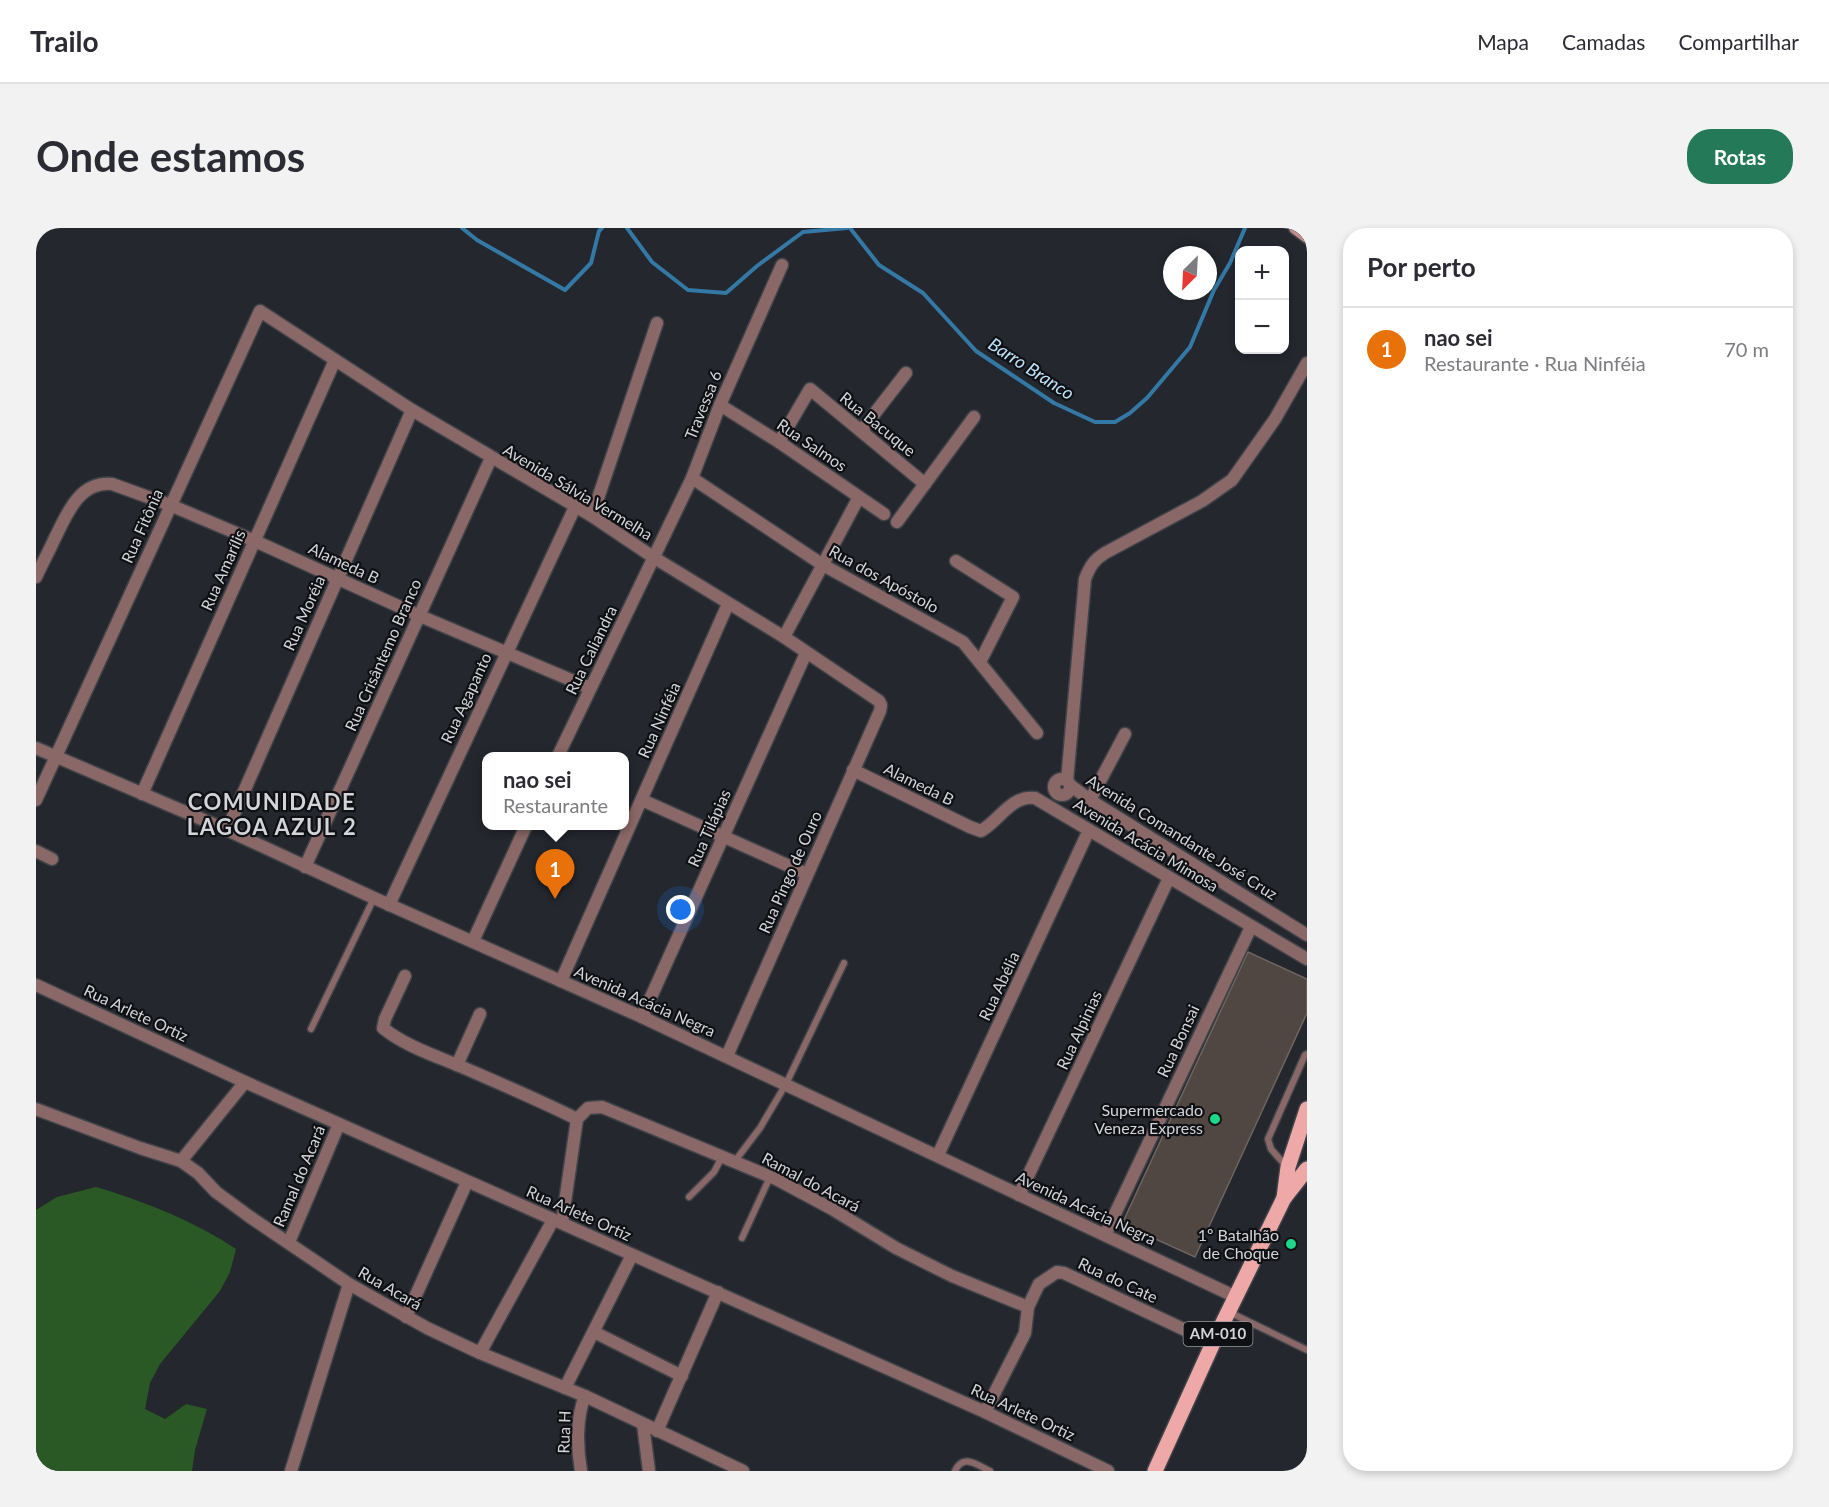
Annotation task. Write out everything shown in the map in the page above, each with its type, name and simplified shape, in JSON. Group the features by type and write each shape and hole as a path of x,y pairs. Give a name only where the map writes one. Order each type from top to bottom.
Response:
{"main road":[{"name":"AM-010","path":"1284,1198 1288,1167 1307,1109"},
{"name":"AM-010","path":"1155,1471 1213,1343 1284,1198 1307,1169"}],"street":[{"path":"1295,228 1307,237"},
{"name":"Travessa 6","path":"653,557 692,478 720,405 782,265"},
{"name":"Avenida Sálvia Vermelha","path":"260,311 412,410 592,516 653,557 784,637 879,701"},
{"name":"Rua Fitônia","path":"36,800 260,311"},
{"path":"592,516 657,323"},
{"name":"Rua Amarílis","path":"142,794 335,360"},
{"name":"Avenida Comandante José Cruz","path":"1307,363 1275,419 1232,480 1202,501 1095,559 1090,566 1085,579 1069,783 1090,800 1307,935"},
{"path":"861,431 906,373"},
{"name":"Rua Bacuque","path":"779,442 810,389 925,484"},
{"name":"Rua Salmos","path":"720,405 779,442 884,514"},
{"name":"Rua Moréia","path":"227,830 412,410"},
{"path":"897,522 974,417"},
{"name":"Rua Crisântemo Branco","path":"305,867 491,458"},
{"name":"Rua dos Apóstolo","path":"692,478 823,565 963,642 1037,733"},
{"name":"Alameda B","path":"36,576 66,514 75,501 82,493 98,485 112,484 170,505 255,541 420,616 590,688"},
{"path":"784,637 860,497"},
{"name":"Rua Agapanto","path":"389,905 575,507"},
{"name":"Rua Caliandra","path":"560,752 653,557"},
{"path":"956,561 1013,597 980,663"},
{"name":"Rua Ninféia","path":"629,829 728,604"},
{"name":"Rua Tilápias","path":"642,1017 806,652"},
{"name":"Rua Pingo de Ouro","path":"727,1056 880,711 879,701"},
{"path":"1090,800 1125,734"},
{"name":"Avenida Acácia Negra","path":"36,748 227,830 389,905 642,1017 1236,1297"},
{"name":"Alameda B","path":"853,770 970,828"},
{"name":"Avenida Acácia Mimosa","path":"970,828 981,831 991,825 1015,801 1026,797 1035,798 1307,959"},
{"path":"642,800 807,874"},
{"path":"473,941 524,830"},
{"name":"Rua Ninféia","path":"561,981 629,830"},
{"name":"Rua Abélia","path":"938,1155 1089,830"},
{"path":"36,851 52,859"},
{"name":"Rua Alpinias","path":"1019,1195 1169,878"},
{"name":"Rua Bonsai","path":"1105,1235 1251,927"},
{"path":"405,976 385,1019 383,1028 391,1035 577,1119 557,1222 480,1353"},
{"name":"Rua Arlete Ortiz","path":"36,985 467,1182 984,1412 1108,1471"},
{"path":"457,1065 480,1014"},
{"path":"181,1161 245,1082"},
{"name":"Ramal do Acará","path":"577,1119 588,1108 602,1107 735,1161 797,1189 896,1248 1028,1307"},
{"name":"Rua Acará","path":"36,1109 181,1161 230,1203 350,1284 406,1317 480,1353 585,1396 743,1471"},
{"name":"Ramal do Acará","path":"289,1242 339,1124"},
{"path":"406,1317 467,1182"},
{"path":"565,1388 632,1255"},
{"name":"Rua do Cate","path":"984,1412 1024,1333 1028,1307 1039,1284 1056,1272 1064,1273 1213,1343"},
{"path":"291,1471 350,1284"},
{"path":"657,1431 718,1292"},
{"path":"594,1332 682,1376"},
{"name":"Rua H","path":"581,1471 578,1455 580,1413 585,1396"},
{"path":"643,1424 649,1471"}],"lane":[{"path":"311,1029 374,898"},
{"path":"735,1161 760,1128 786,1084 844,963"},
{"path":"1288,1167 1271,1149 1268,1139 1307,1054"},
{"path":"689,1197 710,1178 723,1156"},
{"path":"742,1238 770,1176"},
{"path":"1229,1311 1307,1350"},
{"path":"955,1471 958,1464 971,1462 990,1471"}],"green space":[{"path":"96,1187 168,1213 203,1229 236,1249 230,1272 220,1291 160,1364 150,1383 145,1409 165,1419 186,1404 207,1409 195,1450 192,1471 36,1471 36,1210 57,1197"}],"building":[{"name":"Supermercado Veneza Express","path":"1248,952 1307,979 1307,1013 1195,1257 1122,1224"}],"waterway":[{"name":"Barro Branco","path":"462,228 477,240 565,290 591,263 599,231 602,228"},
{"name":"Barro Branco","path":"627,228 652,262 688,290 726,293 757,266 803,232 847,228"},
{"name":"Barro Branco","path":"850,228 879,265 923,293 976,351 1054,403 1095,422 1115,422 1130,413 1147,398 1190,347 1214,290 1230,263 1245,228"}],"place":[{"name":"nao sei","path":"555,899"},
{"name":"Supermercado Veneza Express","path":"1215,1119"},
{"name":"1º Batalhão de Choque","path":"1291,1244"}],"district":[{"name":"COMUNIDADE LAGOA AZUL 2","path":"272,814"}]}
